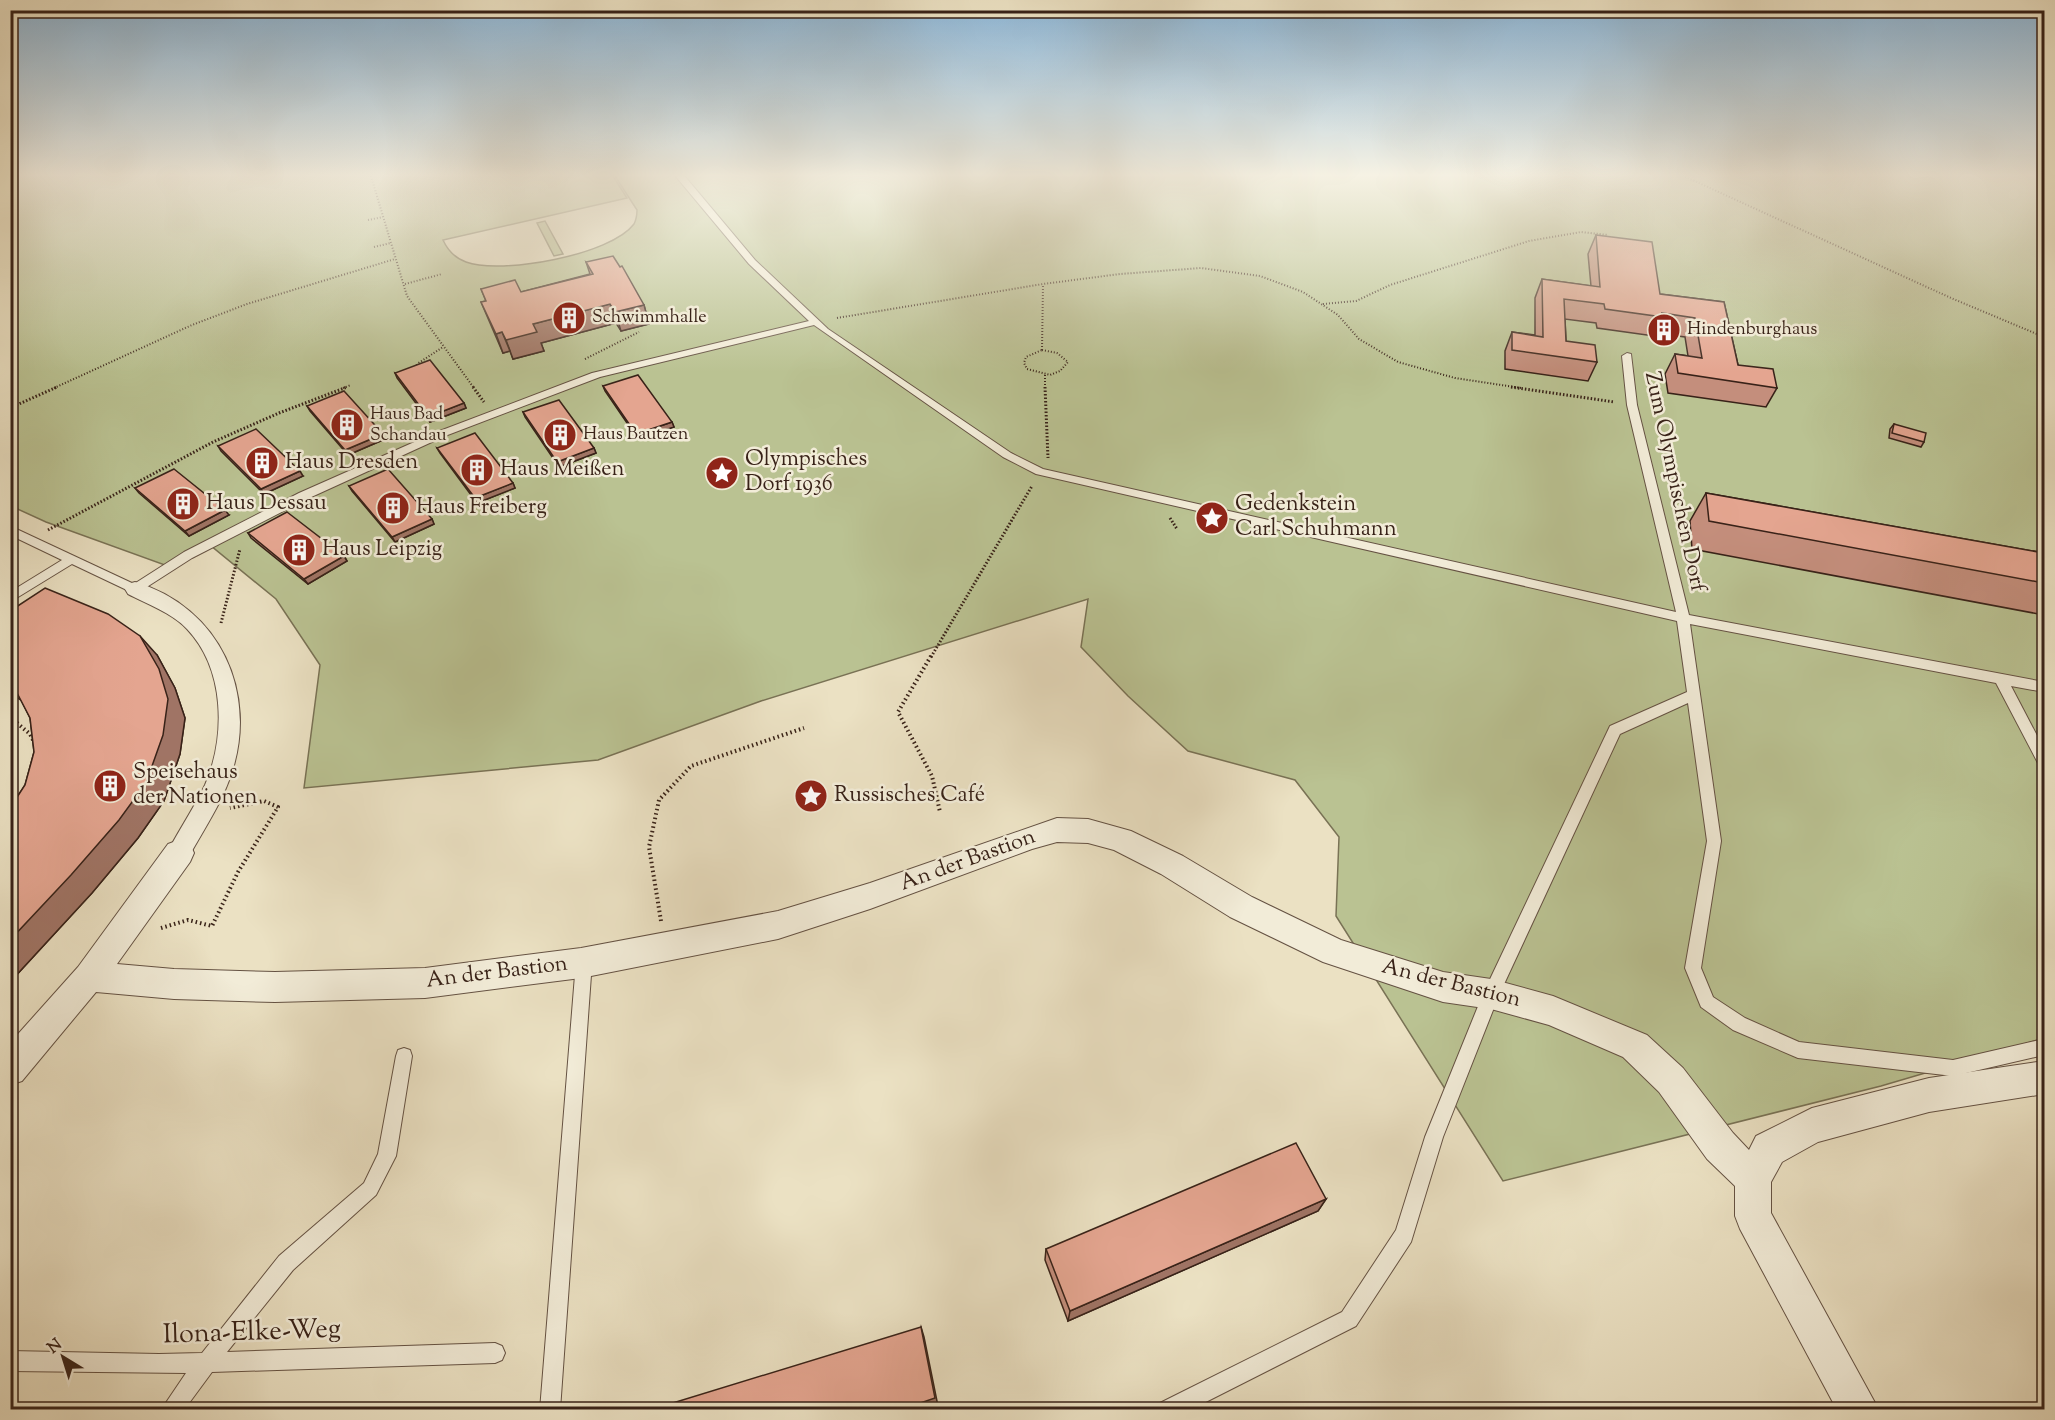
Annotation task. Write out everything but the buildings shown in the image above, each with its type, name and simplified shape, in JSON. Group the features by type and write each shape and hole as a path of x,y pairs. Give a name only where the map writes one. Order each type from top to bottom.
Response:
{"street":[{"path":"10,1069 89,977 179,852 219,777 229,746 228,690 214,652 193,623 135,589"},
{"name":"An der Bastion","path":"89,977 174,984 275,987 425,983 581,963 778,925 870,896 1057,830 1088,831 1121,840 1162,860 1241,907 1334,952 1443,987 1491,994 1553,1011 1635,1046 1671,1080 1720,1146 1753,1179"},
{"path":"1859,1410 1753,1216 1753,1179 1769,1149 1812,1126 1929,1095 2044,1078"}],"lane":[{"path":"733,239 752,262 825,331 1006,455 1040,472 1641,609 2044,687"},
{"path":"10,530 135,589 188,555 303,496 409,448 493,414 597,375 816,322"},
{"name":"Zum Olympischen Dorf","path":"1628,356 1632,405 1683,616 1714,841 1693,968 1707,1002 1739,1024 1798,1050 1953,1068 2044,1047"},
{"path":"10,598 72,560"},
{"path":"2000,678 2044,762"},
{"path":"1167,1410 1349,1319 1404,1235 1434,1137 1491,994 1615,730 1694,695"},
{"path":"550,1410 583,975 581,963"},
{"path":"171,1410 286,1263 370,1190 387,1156 404,1056"},
{"name":"Ilona-Elke-Weg","path":"10,1361 159,1364 495,1353"}],"path":[{"path":"390,239 407,296 493,414"},
{"path":"1322,304 1356,301 1390,285 1534,239"},
{"path":"1828,239 2001,320 2044,337"},
{"path":"374,247 391,243"},
{"path":"10,408 192,325 247,304 395,260"},
{"path":"816,322 1043,284 1120,274 1201,268 1260,276 1303,292 1338,315 1359,339 1398,362 1455,378 1632,405"},
{"path":"405,284 442,274"},
{"path":"1042,350 1043,284"},
{"path":"415,371 417,364 443,347"},
{"path":"1042,350 1054,351 1064,356 1068,362 1065,369 1057,374 1045,375 1027,369 1024,363 1026,357 1042,350"},
{"path":"940,812 932,777 898,712 1049,456 1045,375"},
{"path":"32,540 147,475 225,436 351,385"},
{"path":"214,652 246,525"},
{"path":"10,717 30,734 35,744"},
{"path":"666,948 649,847 659,800 691,766 804,728"},
{"path":"115,942 188,920 212,926 238,872 278,807 264,801 200,814"}],"green space":[{"path":"10,239 446,239 443,240 452,254 466,262 504,266 528,264 580,253 614,239 2044,239 2044,1038 1881,1086 1503,1181 1336,916 1339,837 1295,780 1188,751 1128,696 1081,647 1088,599 761,701 598,760 304,788 320,665 276,599 211,546 173,568 46,522 11,506"},
{"path":"545,239 555,239 563,254 554,256"}],"place":[{"name":"Schwimmhalle","path":"569,318"},
{"name":"Hindenburghaus","path":"1664,330"},
{"name":"Haus Bad Schandau","path":"347,425"},
{"name":"Haus Bautzen","path":"560,435"},
{"name":"Haus Dresden","path":"262,463"},
{"name":"Haus Meißen","path":"477,470"},
{"name":"Olympisches Dorf 1936","path":"722,473"},
{"name":"Haus Dessau","path":"183,504"},
{"name":"Haus Freiberg","path":"393,508"},
{"name":"Gedenkstein Carl Schuhmann","path":"1212,518"},
{"name":"Haus Leipzig","path":"299,550"},
{"name":"Speisehaus der Nationen","path":"110,786"},
{"name":"Russisches Café","path":"811,796"}]}
